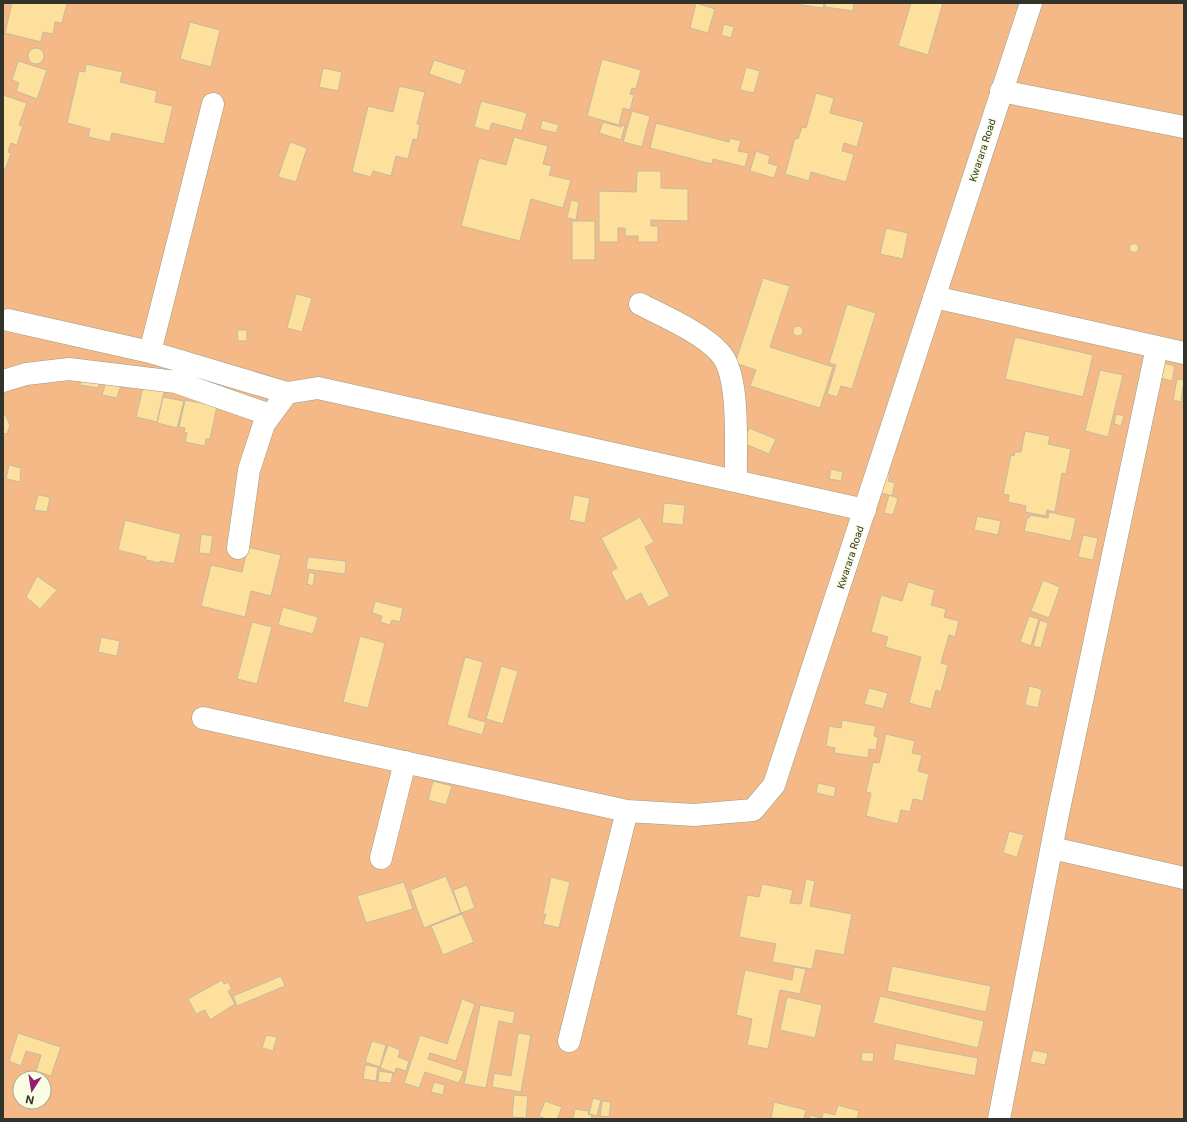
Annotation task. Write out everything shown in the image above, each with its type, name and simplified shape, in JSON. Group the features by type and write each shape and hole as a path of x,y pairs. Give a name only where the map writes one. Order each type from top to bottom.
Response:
{"street":[{"name":"Kwarara Road","path":"627,811 694,815 754,810 774,785 1002,91 1024,5"},
{"path":"1002,91 1184,127"},
{"path":"150,352 213,104"},
{"path":"934,297 1184,353"},
{"path":"640,304 698,335 721,353 730,372 735,399 736,481"},
{"path":"8,320 150,352 287,393 318,388 865,510"},
{"path":"999,1119 1052,848 1157,347"},
{"path":"3,381 26,374 69,369 176,382 270,415"},
{"path":"238,548 249,470 264,424 287,393"},
{"path":"203,718 627,811 568,1041"},
{"path":"382,858 405,762"},
{"path":"1052,848 1184,878"}],"shaded area":[{"path":"3,3 1184,3 1184,1119 3,1119"}],"building":[{"path":"12,3 67,3 62,23 55,22 53,34 43,32 41,42 5,33"},
{"path":"696,3 715,9 708,33 690,28"},
{"path":"801,3 824,3 823,8 801,5"},
{"path":"825,3 854,3 853,11 825,7"},
{"path":"911,3 943,3 928,55 898,46"},
{"path":"190,22 220,30 211,67 180,59"},
{"path":"724,24 734,27 731,38 721,35"},
{"path":"33,48 39,48 44,53 42,62 39,64 33,64 28,59 28,53"},
{"path":"602,59 641,70 636,89 632,88 630,94 634,95 630,110 623,108 619,125 587,116"},
{"path":"434,60 466,70 461,85 429,74"},
{"path":"18,61 47,70 37,99 16,91 19,83 12,80"},
{"path":"86,64 123,72 120,82 157,91 155,102 173,106 164,144 112,133 110,142 88,137 90,129 67,123 79,71 85,72"},
{"path":"746,67 760,71 754,93 740,90"},
{"path":"323,68 342,72 338,91 319,87"},
{"path":"399,86 425,92 417,124 420,125 417,140 413,139 408,159 396,156 391,176 373,171 371,177 352,172 368,106 393,112"},
{"path":"816,93 834,98 830,113 864,122 857,147 844,143 842,151 854,154 846,182 811,172 809,181 785,174 795,138 798,139 802,127 806,128"},
{"path":"3,95 27,103 19,125 23,126 17,145 11,143 8,152 11,153 5,170 3,170"},
{"path":"481,101 527,113 522,131 492,123 489,131 474,127"},
{"path":"632,111 650,116 642,147 623,142"},
{"path":"542,120 559,125 556,133 540,129"},
{"path":"603,122 621,127 622,125 625,126 621,140 599,133"},
{"path":"656,123 729,142 730,138 741,141 738,151 749,153 745,167 713,159 712,164 650,148"},
{"path":"514,137 548,146 543,164 552,166 549,175 571,180 563,208 531,199 520,241 461,226 479,158 506,165"},
{"path":"290,142 307,148 296,182 278,177"},
{"path":"756,151 770,156 768,163 778,166 774,178 750,171"},
{"path":"637,171 661,171 661,188 688,189 688,221 651,220 651,226 658,226 658,242 638,242 638,236 625,236 625,228 618,228 618,242 599,242 599,191 636,192"},
{"path":"571,200 579,202 576,220 567,218"},
{"path":"572,221 595,221 595,260 572,260"},
{"path":"886,228 908,233 903,259 880,254"},
{"path":"1134,243 1139,248 1134,253 1129,248"},
{"path":"763,278 790,286 770,347 833,367 820,408 750,386 756,370 735,363"},
{"path":"296,294 312,298 302,332 287,328"},
{"path":"847,304 876,313 852,389 841,386 837,397 827,394 836,365 829,363"},
{"path":"796,326 800,326 802,327 802,335 796,336 793,333 793,329"},
{"path":"237,330 247,330 247,341 238,341"},
{"path":"1015,337 1093,355 1083,397 1005,379"},
{"path":"1163,363 1175,366 1172,381 1160,378"},
{"path":"1100,370 1123,375 1108,437 1085,431"},
{"path":"82,375 101,378 98,388 80,385"},
{"path":"1177,379 1184,380 1181,402 1173,400"},
{"path":"106,382 121,385 117,398 102,395"},
{"path":"144,383 165,388 157,422 136,417"},
{"path":"163,397 184,401 177,428 157,423"},
{"path":"185,400 217,406 210,439 206,439 205,446 185,442 187,433 184,432 185,428 179,427"},
{"path":"3,414 6,416 10,425 7,434 3,433"},
{"path":"1116,414 1124,416 1121,426 1114,424"},
{"path":"749,428 776,439 769,454 743,443"},
{"path":"1025,431 1050,436 1048,444 1071,449 1066,474 1062,473 1055,512 1047,510 1046,516 1025,512 1026,506 1008,502 1009,495 1003,494 1011,455 1014,456 1015,452 1021,452"},
{"path":"9,465 21,468 20,482 6,479"},
{"path":"831,469 843,472 841,481 829,479"},
{"path":"880,472 890,475 888,481 895,483 892,496 875,491"},
{"path":"38,495 50,497 47,512 34,510"},
{"path":"574,495 590,498 585,523 569,520"},
{"path":"889,495 898,498 893,515 884,513"},
{"path":"664,503 685,505 683,525 662,523"},
{"path":"1049,512 1076,518 1071,541 1024,531 1027,518 1029,518 1030,515 1048,518"},
{"path":"977,516 1001,521 998,535 974,530"},
{"path":"640,517 654,542 645,547 670,596 648,607 641,593 626,601 611,572 617,568 601,538"},
{"path":"125,520 181,534 174,564 146,560 146,557 118,550"},
{"path":"201,534 213,536 210,554 199,553"},
{"path":"1083,535 1098,538 1093,560 1078,557"},
{"path":"248,547 281,555 271,596 251,591 245,617 201,606 211,565 242,572"},
{"path":"308,557 346,561 345,574 306,569"},
{"path":"309,572 315,574 313,586 307,584"},
{"path":"37,576 57,590 40,609 26,597"},
{"path":"1043,580 1060,587 1049,618 1031,611"},
{"path":"908,582 935,590 931,605 946,609 944,617 959,621 955,637 949,635 941,663 948,665 941,692 936,690 931,709 909,703 921,657 885,647 888,637 871,632 881,595 902,601"},
{"path":"375,601 403,608 400,622 392,620 390,625 380,622 382,616 372,613"},
{"path":"283,607 318,617 313,634 278,625"},
{"path":"1029,616 1039,619 1031,646 1020,642"},
{"path":"1040,620 1048,623 1041,648 1033,646"},
{"path":"252,622 272,627 257,684 237,679"},
{"path":"360,636 385,643 368,708 343,702"},
{"path":"101,637 120,641 117,656 98,652"},
{"path":"465,657 483,662 468,717 486,722 482,735 447,725"},
{"path":"501,666 518,671 503,724 486,719"},
{"path":"1029,686 1042,689 1038,708 1025,705"},
{"path":"869,688 888,693 883,709 864,704"},
{"path":"842,720 876,726 874,736 878,737 876,750 869,749 868,758 834,753 835,748 826,746 829,726 841,728"},
{"path":"886,734 915,741 912,753 922,755 918,771 929,774 923,801 913,799 910,812 901,810 898,824 866,816 871,793 866,792 873,762 879,763"},
{"path":"433,781 452,786 446,805 428,800"},
{"path":"818,783 836,787 834,797 816,793"},
{"path":"1009,831 1024,835 1017,857 1003,853"},
{"path":"446,876 461,913 424,928 410,890"},
{"path":"551,877 570,882 559,928 543,924 546,914 543,914"},
{"path":"806,879 815,881 810,906 852,914 844,955 816,950 812,969 772,962 776,944 739,937 747,895 759,897 762,884 793,890 790,903 801,904"},
{"path":"404,882 413,909 366,923 357,896"},
{"path":"467,885 475,908 461,913 453,890"},
{"path":"462,914 474,942 443,955 431,926"},
{"path":"892,966 991,986 986,1012 887,991"},
{"path":"794,967 806,969 800,994 780,990 768,1049 747,1045 752,1019 736,1015 745,970 792,980"},
{"path":"281,976 285,986 237,1006 233,996"},
{"path":"222,980 224,984 228,982 232,989 228,991 235,1004 210,1020 205,1010 196,1014 188,999"},
{"path":"880,996 984,1021 978,1048 873,1023"},
{"path":"787,997 822,1005 815,1038 780,1030"},
{"path":"462,999 475,1004 456,1061 430,1053 428,1059 464,1071 459,1083 425,1072 419,1088 404,1083 420,1035 447,1044"},
{"path":"480,1005 515,1012 513,1024 499,1021 486,1088 464,1084"},
{"path":"18,1033 61,1047 52,1073 52,1070 36,1070 41,1055 26,1051 21,1066 9,1061"},
{"path":"518,1033 531,1035 521,1092 492,1087 494,1073 511,1076"},
{"path":"266,1035 277,1037 273,1051 262,1048"},
{"path":"372,1041 386,1045 380,1067 365,1062"},
{"path":"896,1043 978,1058 975,1076 893,1060"},
{"path":"388,1045 400,1050 398,1057 409,1061 406,1071 396,1068 395,1073 380,1068"},
{"path":"1033,1050 1048,1053 1045,1065 1030,1062"},
{"path":"862,1052 874,1053 873,1062 861,1061"},
{"path":"365,1065 378,1067 376,1081 363,1079"},
{"path":"379,1071 393,1073 391,1083 378,1082"},
{"path":"434,1082 445,1085 443,1095 431,1092"},
{"path":"514,1095 528,1096 526,1118 512,1117"},
{"path":"593,1098 601,1100 597,1116 589,1114"},
{"path":"545,1101 562,1107 557,1119 546,1119 539,1116"},
{"path":"602,1101 611,1102 609,1117 600,1116"},
{"path":"774,1102 806,1110 804,1119 771,1118"},
{"path":"838,1105 859,1111 857,1119 809,1119 810,1115 822,1118 823,1112 835,1115"},
{"path":"575,1109 589,1111 588,1114 592,1115 591,1119 573,1119"}]}
